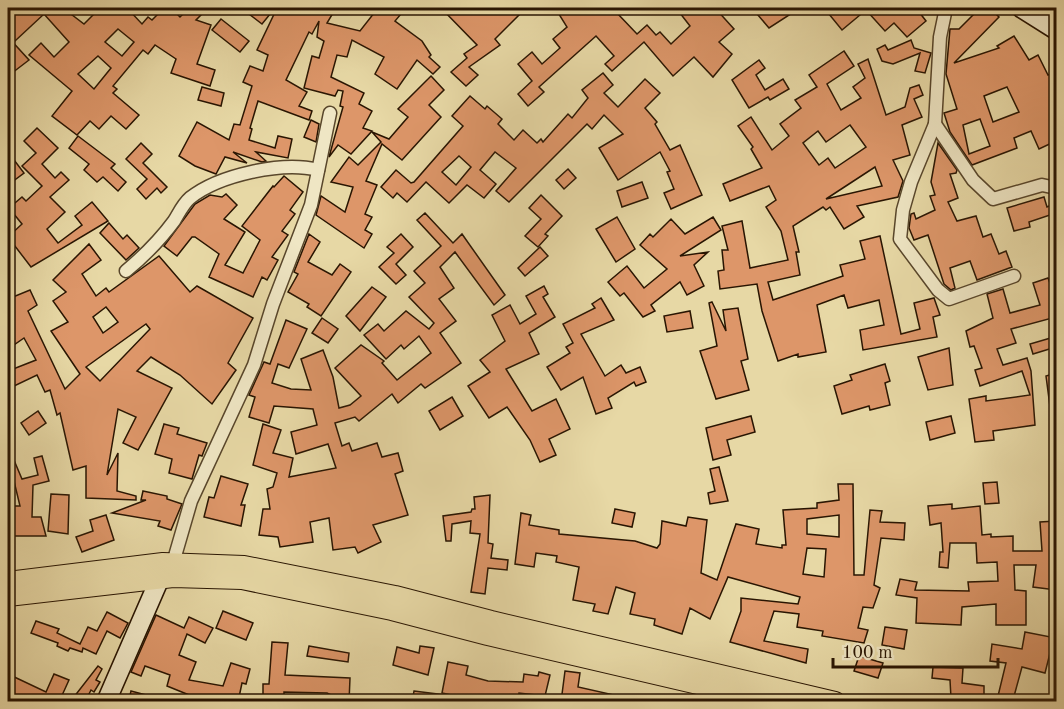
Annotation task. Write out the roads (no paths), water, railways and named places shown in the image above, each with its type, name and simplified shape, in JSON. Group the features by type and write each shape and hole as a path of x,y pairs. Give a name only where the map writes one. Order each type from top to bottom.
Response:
{"main road":[{"path":"8,582 173,563 244,566 395,596 491,621 835,702"},
{"path":"8,596 160,579 254,582 392,610 488,635 775,702"}],"street":[{"path":"946,8 940,37 935,124 911,182 903,210 900,239 938,290 949,299 1014,276"},
{"path":"1021,8 1056,30"},
{"path":"173,563 191,501 254,364 273,304 310,205 330,113"},
{"path":"935,124 973,180 993,199 1042,185 1056,188"},
{"path":"126,271 148,253 190,199 218,182 247,173 300,167 318,170"},
{"path":"106,702 160,579"}]}
